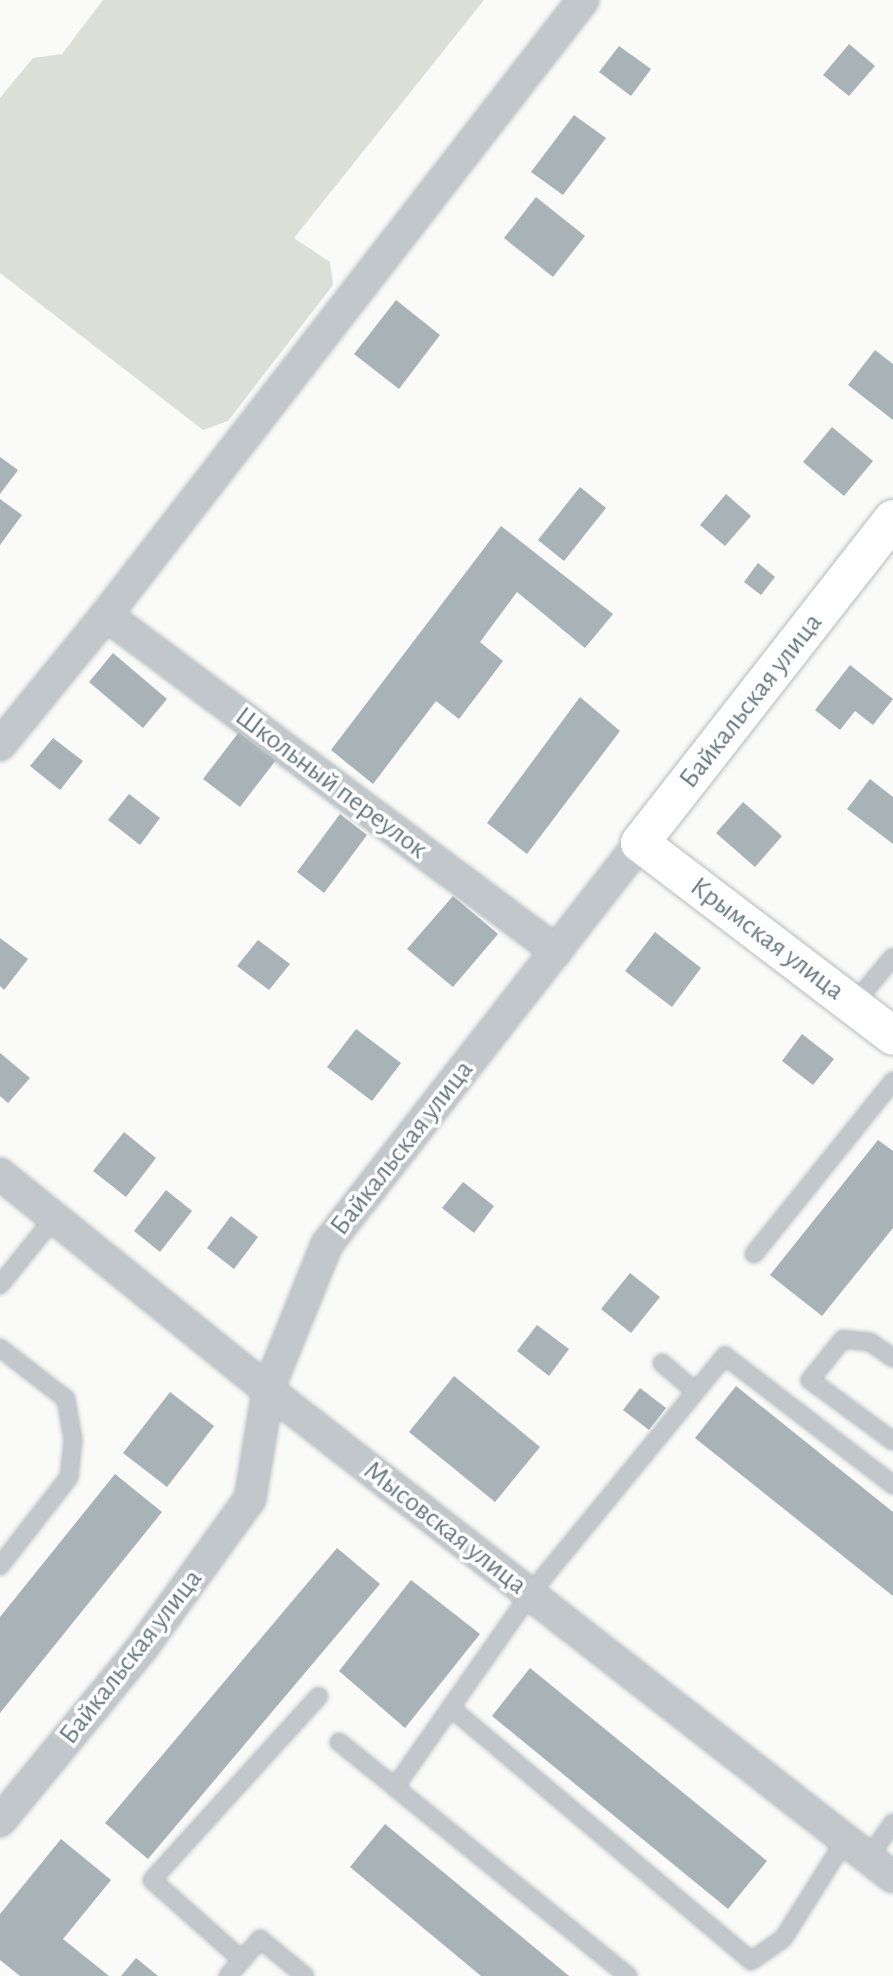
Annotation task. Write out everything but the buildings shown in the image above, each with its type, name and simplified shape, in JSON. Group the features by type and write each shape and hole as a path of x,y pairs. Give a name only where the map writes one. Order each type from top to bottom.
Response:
{"main road":[{"name":"Байкальская улица","path":"640,843 893,519"},
{"name":"Крымская улица","path":"640,843 893,1036"}],"street":[{"path":"0,745 106,615 583,0"},
{"name":"Школьный переулок","path":"106,615 556,950"},
{"name":"Байкальская улица","path":"3,1810 142,1648 250,1499 268,1390 327,1244 640,843"},
{"name":"Мысовская улица","path":"0,1174 268,1390 893,1877"}],"lane":[{"path":"853,1005 893,957"},
{"path":"754,1254 893,1081"},
{"path":"0,1285 54,1218"},
{"path":"893,1359 870,1342 843,1339 810,1380 893,1441"},
{"path":"0,1348 66,1399 73,1440 69,1477 0,1566"},
{"path":"395,1787 530,1594 725,1356 893,1485"},
{"path":"662,1363 695,1391"},
{"path":"242,1960 152,1880 319,1696"},
{"path":"451,1707 751,1961 783,1940 856,1849 893,1823"},
{"path":"339,1742 628,1976"},
{"path":"228,1976 260,1939 305,1976"}],"shaded area":[{"path":"103,0 484,0 294,238 330,262 333,285 228,421 203,430 0,273 0,98 33,58 62,54"}]}
